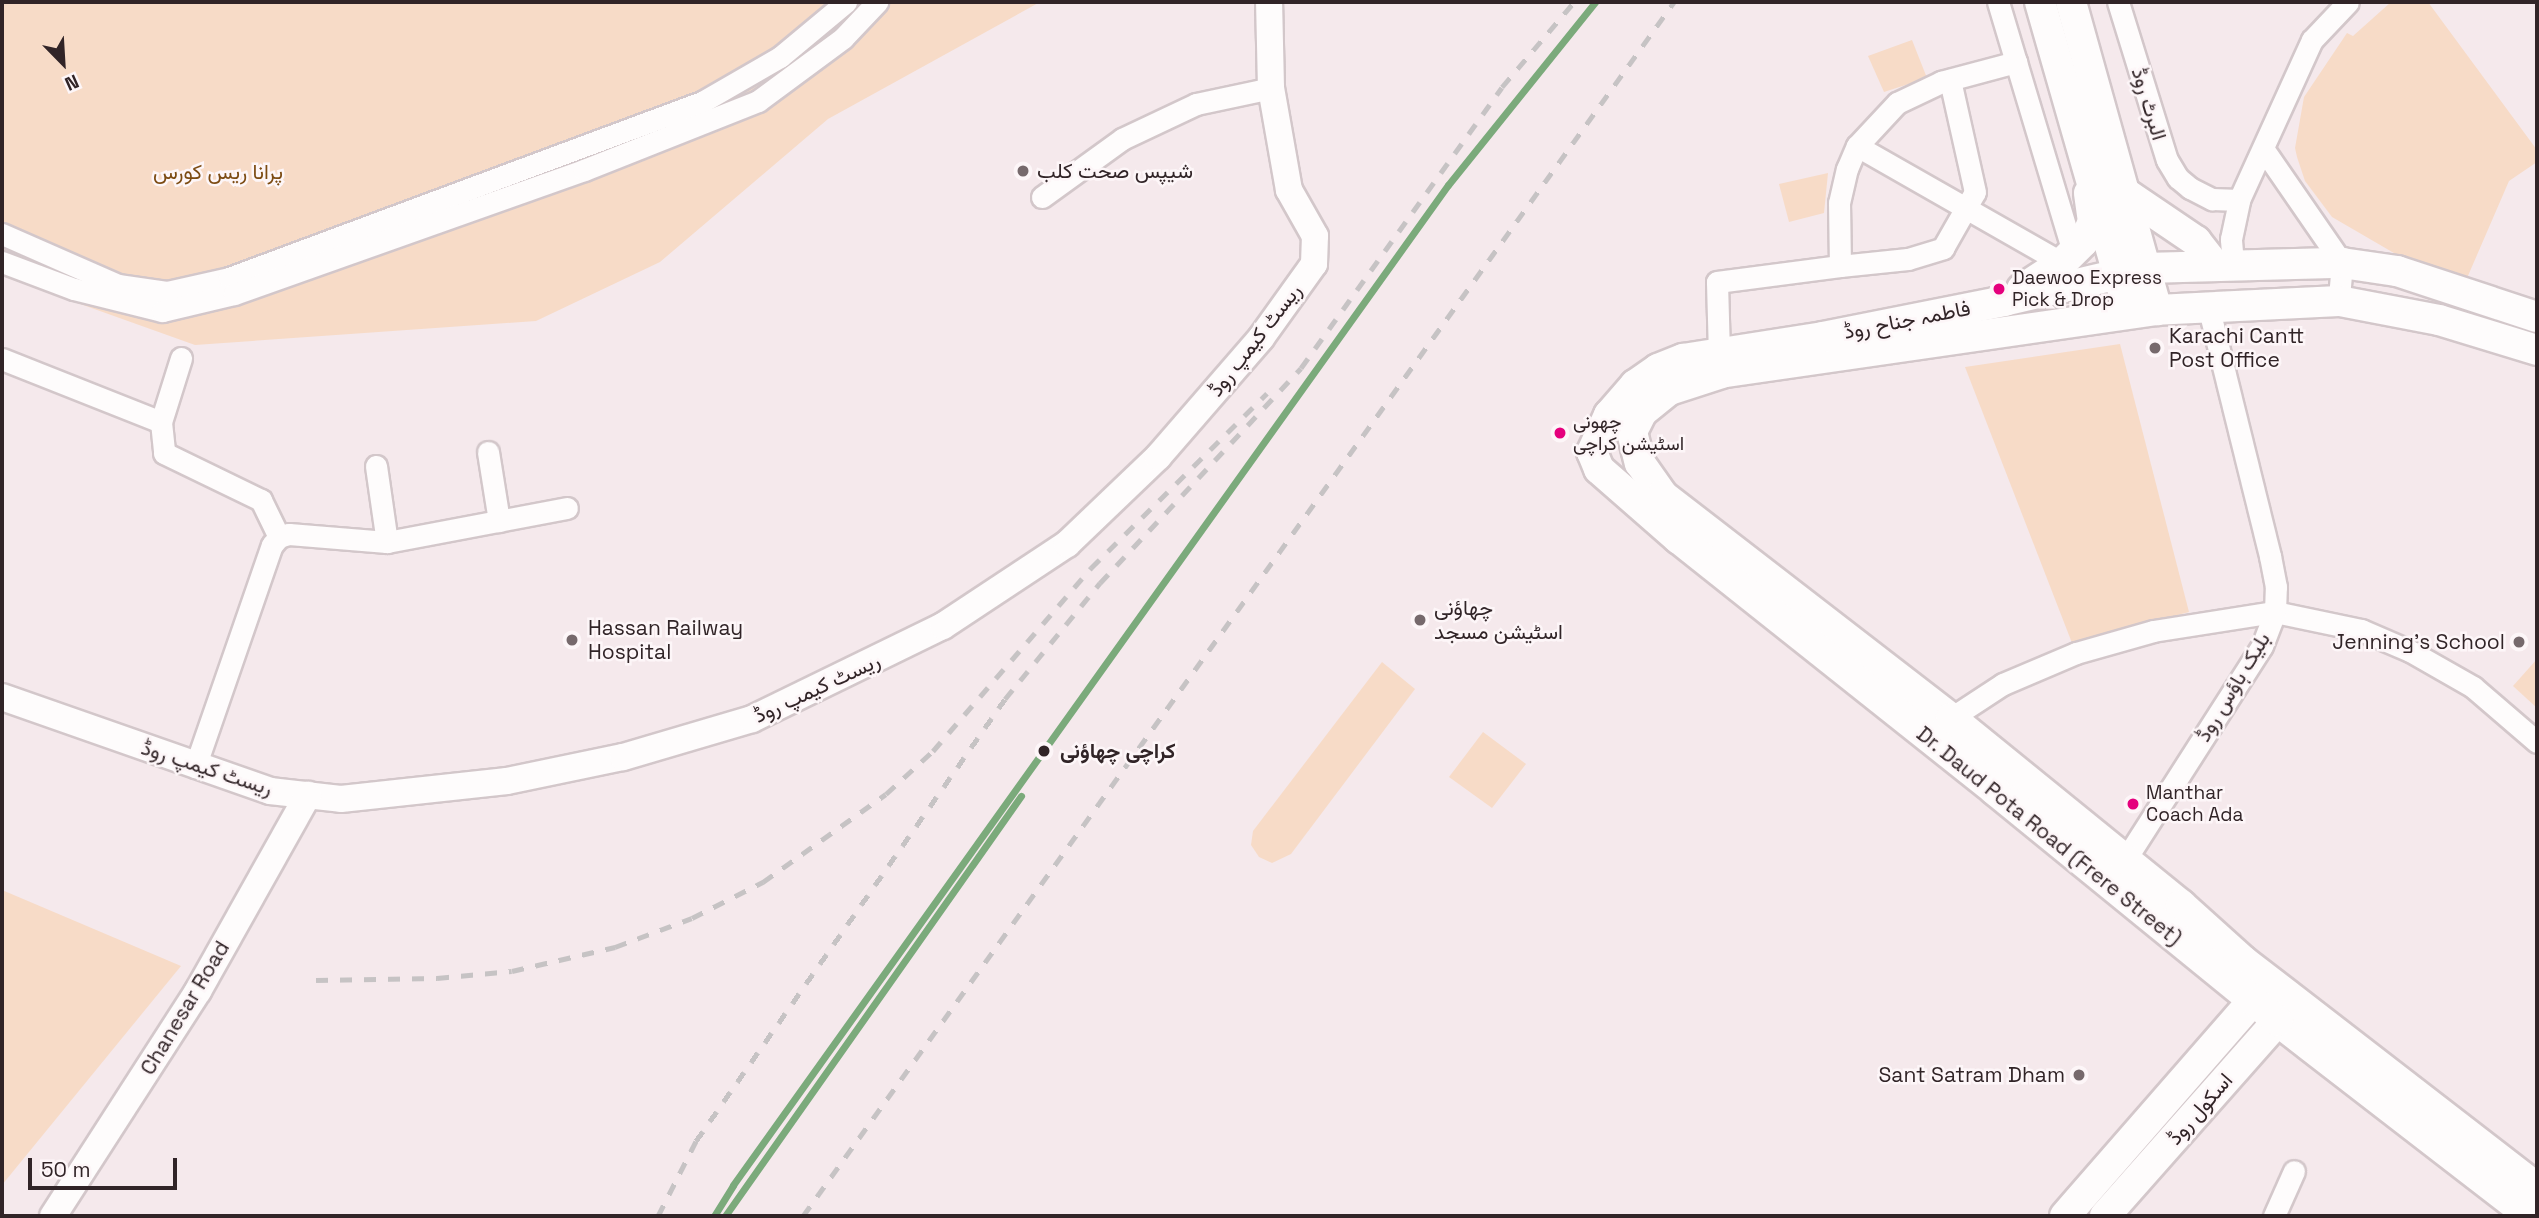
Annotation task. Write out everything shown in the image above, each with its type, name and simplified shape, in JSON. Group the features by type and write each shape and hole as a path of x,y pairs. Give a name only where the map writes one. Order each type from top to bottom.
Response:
{"main road":[{"path":"2040,2 2077,121 2133,271 2143,312"},
{"path":"2071,2 2096,82 2125,193 2133,271"},
{"path":"2004,301 2067,258 2083,242 2093,222 2077,121"},
{"path":"2125,193 2196,241 2224,264"},
{"name":"فاطمہ جناح روڈ","path":"1596,440 1609,415 1635,385 1658,369 1683,359 1823,337 2004,301 2133,271 2224,264 2342,262 2397,271 2537,317"},
{"name":"فاطمہ جناح روڈ","path":"1635,439 1632,432 1642,412 1669,390 1722,373 2143,312 2208,306 2339,301 2439,320 2537,351"},
{"name":"Dr. Daud Pota Road (Frere Street)","path":"1635,439 1640,463 1662,495 1951,719 2117,871"},
{"name":"Dr. Daud Pota Road (Frere Street)","path":"1596,440 1592,452 1594,463 1628,495 2117,871 2530,1216"},
{"name":"اسکول روڈ","path":"2065,1216 2262,990"},
{"name":"Dr. Daud Pota Road (Frere Street)","path":"2287,1011 2537,1188"},
{"name":"اسکول روڈ","path":"2105,1216 2287,1011"}],"street":[{"path":"2,234 118,285 167,292 229,278 702,102 780,57 846,2"},
{"path":"2,262 74,289 162,311 234,294 584,170 758,102 843,38 877,2"},
{"name":"ریسٹ کیمپ روڈ","path":"2,696 195,767 270,791 341,799 507,781 623,757 752,719 943,626 1067,544 1158,457 1261,338 1314,264 1315,236 1289,190 1271,88 1269,2"},
{"path":"1998,2 2067,258"},
{"name":"البرٹ روڈ","path":"2118,2 2167,160 2178,178 2200,193 2212,199 2239,200"},
{"path":"2224,264 2239,200 2312,40 2348,2"},
{"path":"1840,267 1839,203 1847,169 1857,146 1897,103 1950,80 2016,62"},
{"path":"1719,354 1717,282 1908,259 1943,248 1975,192 1950,80"},
{"path":"1042,197 1122,139 1196,104 1271,88"},
{"path":"1857,146 1965,208 2067,258"},
{"path":"2264,150 2342,262 2339,301"},
{"name":"بلیک ہاؤس روڈ","path":"2117,871 2262,646 2275,612 2276,587 2270,556 2208,306"},
{"path":"181,358 161,422 164,453 261,500 279,537"},
{"path":"2,359 161,422"},
{"path":"488,452 499,521"},
{"path":"376,466 387,542"},
{"path":"195,767 272,545 279,537 289,534 387,542 567,508"},
{"path":"1951,719 2003,684 2067,656 2153,631 2275,612 2361,630 2410,650 2473,687 2537,742"},
{"name":"Chanesar Road","path":"53,1216 198,991 308,796"},
{"path":"2274,1216 2294,1171"}],"green space":[{"name":"پرانا ریس کورس","path":"2,2 1040,2 828,119 660,262 536,321 195,345 2,276"},
{"path":"2391,2 2428,2 2537,150 2537,162 2509,181 2461,292 2332,217 2305,181 2297,157 2295,148 2304,97 2347,33 2353,36"},
{"path":"1912,40 1927,78 1884,92 1868,56"},
{"path":"1828,173 1824,213 1789,222 1779,184"},
{"path":"2120,344 2189,612 2072,643 1965,367"},
{"path":"2537,659 2537,708 2513,686"},
{"path":"1382,662 1415,689 1291,854 1272,863 1259,857 1251,845 1253,831"},
{"path":"1483,732 1526,764 1492,808 1449,777"},
{"path":"2,890 181,966 2,1185"}],"railway":[{"path":"658,1216 696,1141 1005,699 1100,583 1301,368 1502,87 1574,2"},
{"path":"803,1216 1674,2"},
{"path":"316,980 437,978 512,971 615,947 692,918 763,882 886,794 933,751 1091,568 1267,393"}],"transit line":[{"path":"714,1216 733,1185 1448,185 1595,2"},
{"path":"725,1216 1021,796"}],"place":[{"name":"شیپس صحت کلب","path":"1023,171"},
{"name":"Daewoo Express Pick & Drop","path":"1999,289"},
{"name":"Karachi Cantt Post Office","path":"2155,348"},
{"name":"چھونی اسٹیشن کراچی","path":"1560,433"},
{"name":"چھاؤنی اسٹیشن مسجد","path":"1420,620"},
{"name":"Hassan Railway Hospital","path":"572,640"},
{"name":"Jenning's School","path":"2519,642"},
{"name":"کراچی چھاؤنی","path":"1044,751"},
{"name":"Manthar Coach Ada","path":"2133,804"},
{"name":"Sant Satram Dham","path":"2079,1075"}]}
